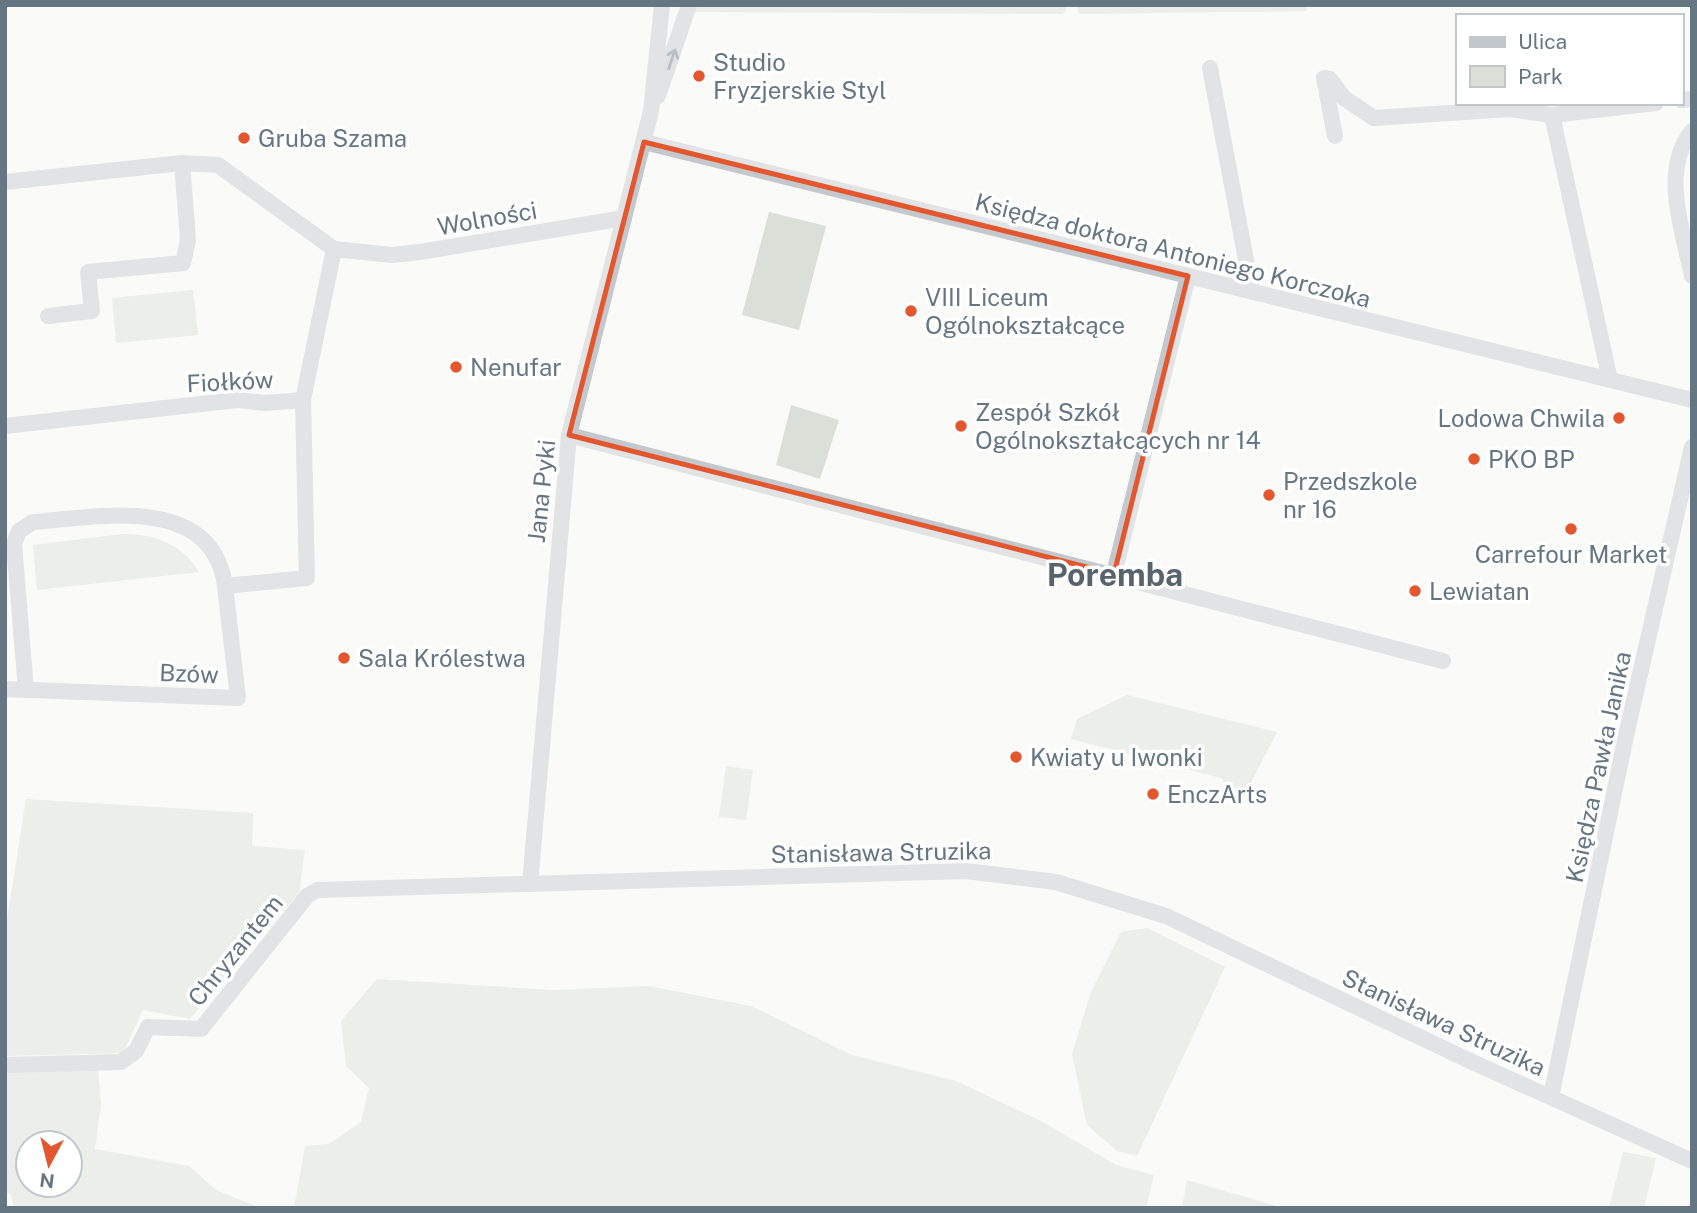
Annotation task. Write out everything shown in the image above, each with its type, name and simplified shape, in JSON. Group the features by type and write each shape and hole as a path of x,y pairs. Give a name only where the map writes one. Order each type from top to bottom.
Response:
{"street":[{"name":"Jana Pyki","path":"530,884 569,435 651,111 662,5"},
{"name":"Jana Pyki","path":"651,111 689,5"},
{"path":"1210,68 1252,292"},
{"path":"1335,136 1324,78 1330,79 1344,99 1374,118 1509,109 1552,115 1639,105"},
{"path":"1552,115 1610,380"},
{"path":"1692,131 1681,145 1675,163 1679,212 1692,276"},
{"name":"Księdza doktora Antoniego Korczoka","path":"644,142 1692,399"},
{"path":"48,316 92,311 88,272 183,263 188,240 182,163"},
{"path":"5,182 182,163 218,164 334,249"},
{"name":"Wolności","path":"334,249 357,253 420,253 624,218"},
{"name":"Fiołków","path":"5,426 237,400 266,403 303,400 334,249"},
{"path":"1114,574 1188,276"},
{"path":"225,586 307,578 303,400"},
{"path":"569,435 1443,661"},
{"name":"Księdza Pawła Janika","path":"1551,1097 1627,731 1692,447"},
{"name":"Bzów","path":"5,689 26,690 238,698 223,568 200,538 183,525 136,515 33,522 19,531 14,544 10,577 26,690"},
{"name":"Stanisława Struzika","path":"307,896 317,890 937,870 997,873 1056,882 1166,916 1692,1161"},
{"name":"Chryzantem","path":"5,1065 121,1062 136,1051 148,1027 201,1029 307,896"}],"highlighted area":[{"path":"644,142 1188,276 1114,574 569,435"}],"green space":[{"path":"696,5 1065,5 1066,11 1061,14 693,12"},
{"path":"1077,5 1305,5 1307,11 1082,14 1078,13"},
{"path":"769,212 826,226 799,330 742,315"},
{"path":"193,290 198,335 116,343 112,298"},
{"path":"791,405 839,420 820,479 776,465"},
{"path":"123,534 146,536 167,542 184,554 199,572 37,590 33,545"},
{"path":"1127,695 1277,732 1241,802 1221,778 1071,739 1077,719"},
{"path":"726,766 753,770 746,820 719,817"},
{"path":"26,799 253,813 252,846 305,850 299,893 190,1019 143,1010 123,1053 5,1056 5,932"},
{"path":"1147,928 1225,967 1137,1156 1117,1151 1087,1125 1072,1054 1091,992 1121,932"},
{"path":"377,979 552,990 648,986 751,1006 852,1055 956,1081 1043,1122 1116,1165 1154,1175 1146,1208 294,1208 305,1146 329,1144 361,1122 369,1088 346,1066 341,1021"},
{"path":"98,1068 101,1103 95,1149 189,1166 216,1190 260,1208 14,1208 11,1194 5,1193 5,1071"},
{"path":"1623,1152 1656,1158 1644,1208 1609,1208"},
{"path":"1187,1180 1283,1208 1182,1208"}],"place":[{"name":"Studio Fryzjerskie Styl","path":"699,76"},
{"name":"Gruba Szama","path":"244,138"},
{"name":"VIII Liceum Ogólnokształcące","path":"911,311"},
{"name":"Nenufar","path":"456,367"},
{"name":"Lodowa Chwila","path":"1619,418"},
{"name":"Zespół Szkół Ogólnokształcących nr 14","path":"961,426"},
{"name":"PKO BP","path":"1474,459"},
{"name":"Przedszkole nr 16","path":"1269,495"},
{"name":"Carrefour Market","path":"1571,529"},
{"name":"Lewiatan","path":"1415,591"},
{"name":"Sala Królestwa","path":"344,658"},
{"name":"Kwiaty u Iwonki","path":"1016,757"},
{"name":"EnczArts","path":"1153,794"}],"district":[{"name":"Poremba","path":"1115,574"}]}
